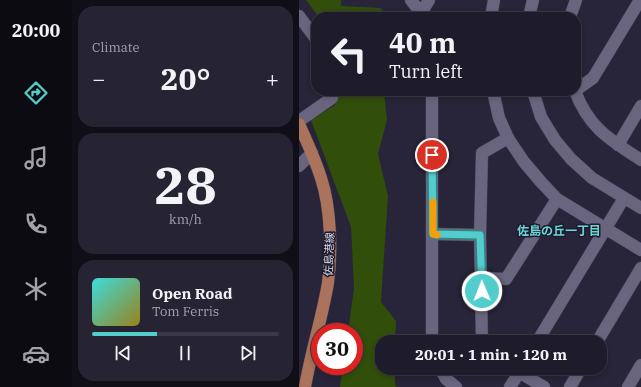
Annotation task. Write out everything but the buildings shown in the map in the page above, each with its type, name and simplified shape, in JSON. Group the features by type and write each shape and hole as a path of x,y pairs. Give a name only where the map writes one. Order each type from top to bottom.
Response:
{"main road":[{"name":"佐島港線","path":"299,124 312,153 321,179 329,225 330,249 328,283 303,379"}],"street":[{"path":"411,0 419,12"},
{"path":"423,12 429,0"},
{"path":"492,12 495,0"},
{"path":"530,12 533,0"},
{"path":"572,12 576,0"},
{"path":"581,86 593,78 640,0"},
{"path":"299,16 311,33"},
{"path":"299,121 332,98 331,96"},
{"path":"432,96 432,335"},
{"path":"494,96 499,118 508,138 524,162 557,199 641,250"},
{"path":"534,96 541,118 555,140 571,159 592,178 641,208"},
{"path":"577,96 581,107 602,134 641,160"},
{"path":"618,145 641,106"},
{"path":"482,335 480,235 482,154 508,138"},
{"path":"299,166 312,153"},
{"path":"541,335 624,198"},
{"path":"482,278 506,279 557,199"},
{"path":"433,234 480,235"},
{"path":"601,335 641,268"},
{"path":"628,387 641,365"},
{"path":"444,375 446,379 456,387"},
{"path":"510,387 515,375"},
{"path":"527,375 544,387"},
{"path":"570,387 577,375"}],"green space":[{"path":"306,0 341,0 341,6 380,8 384,12 315,12"},
{"path":"336,96 385,96 387,120 378,154 388,196 381,302 396,321 395,335 375,335 375,375 395,375 395,385 397,387 340,387 342,375 363,375 363,323 349,323 354,288 351,227 311,120 335,105"}],"slow traffic":[{"path":"433,202 433,234 437,235"}],"district":[{"name":"佐島の丘一丁目","path":"559,230"}],"route":[{"path":"432,155 433,234 480,235 482,291"}]}
